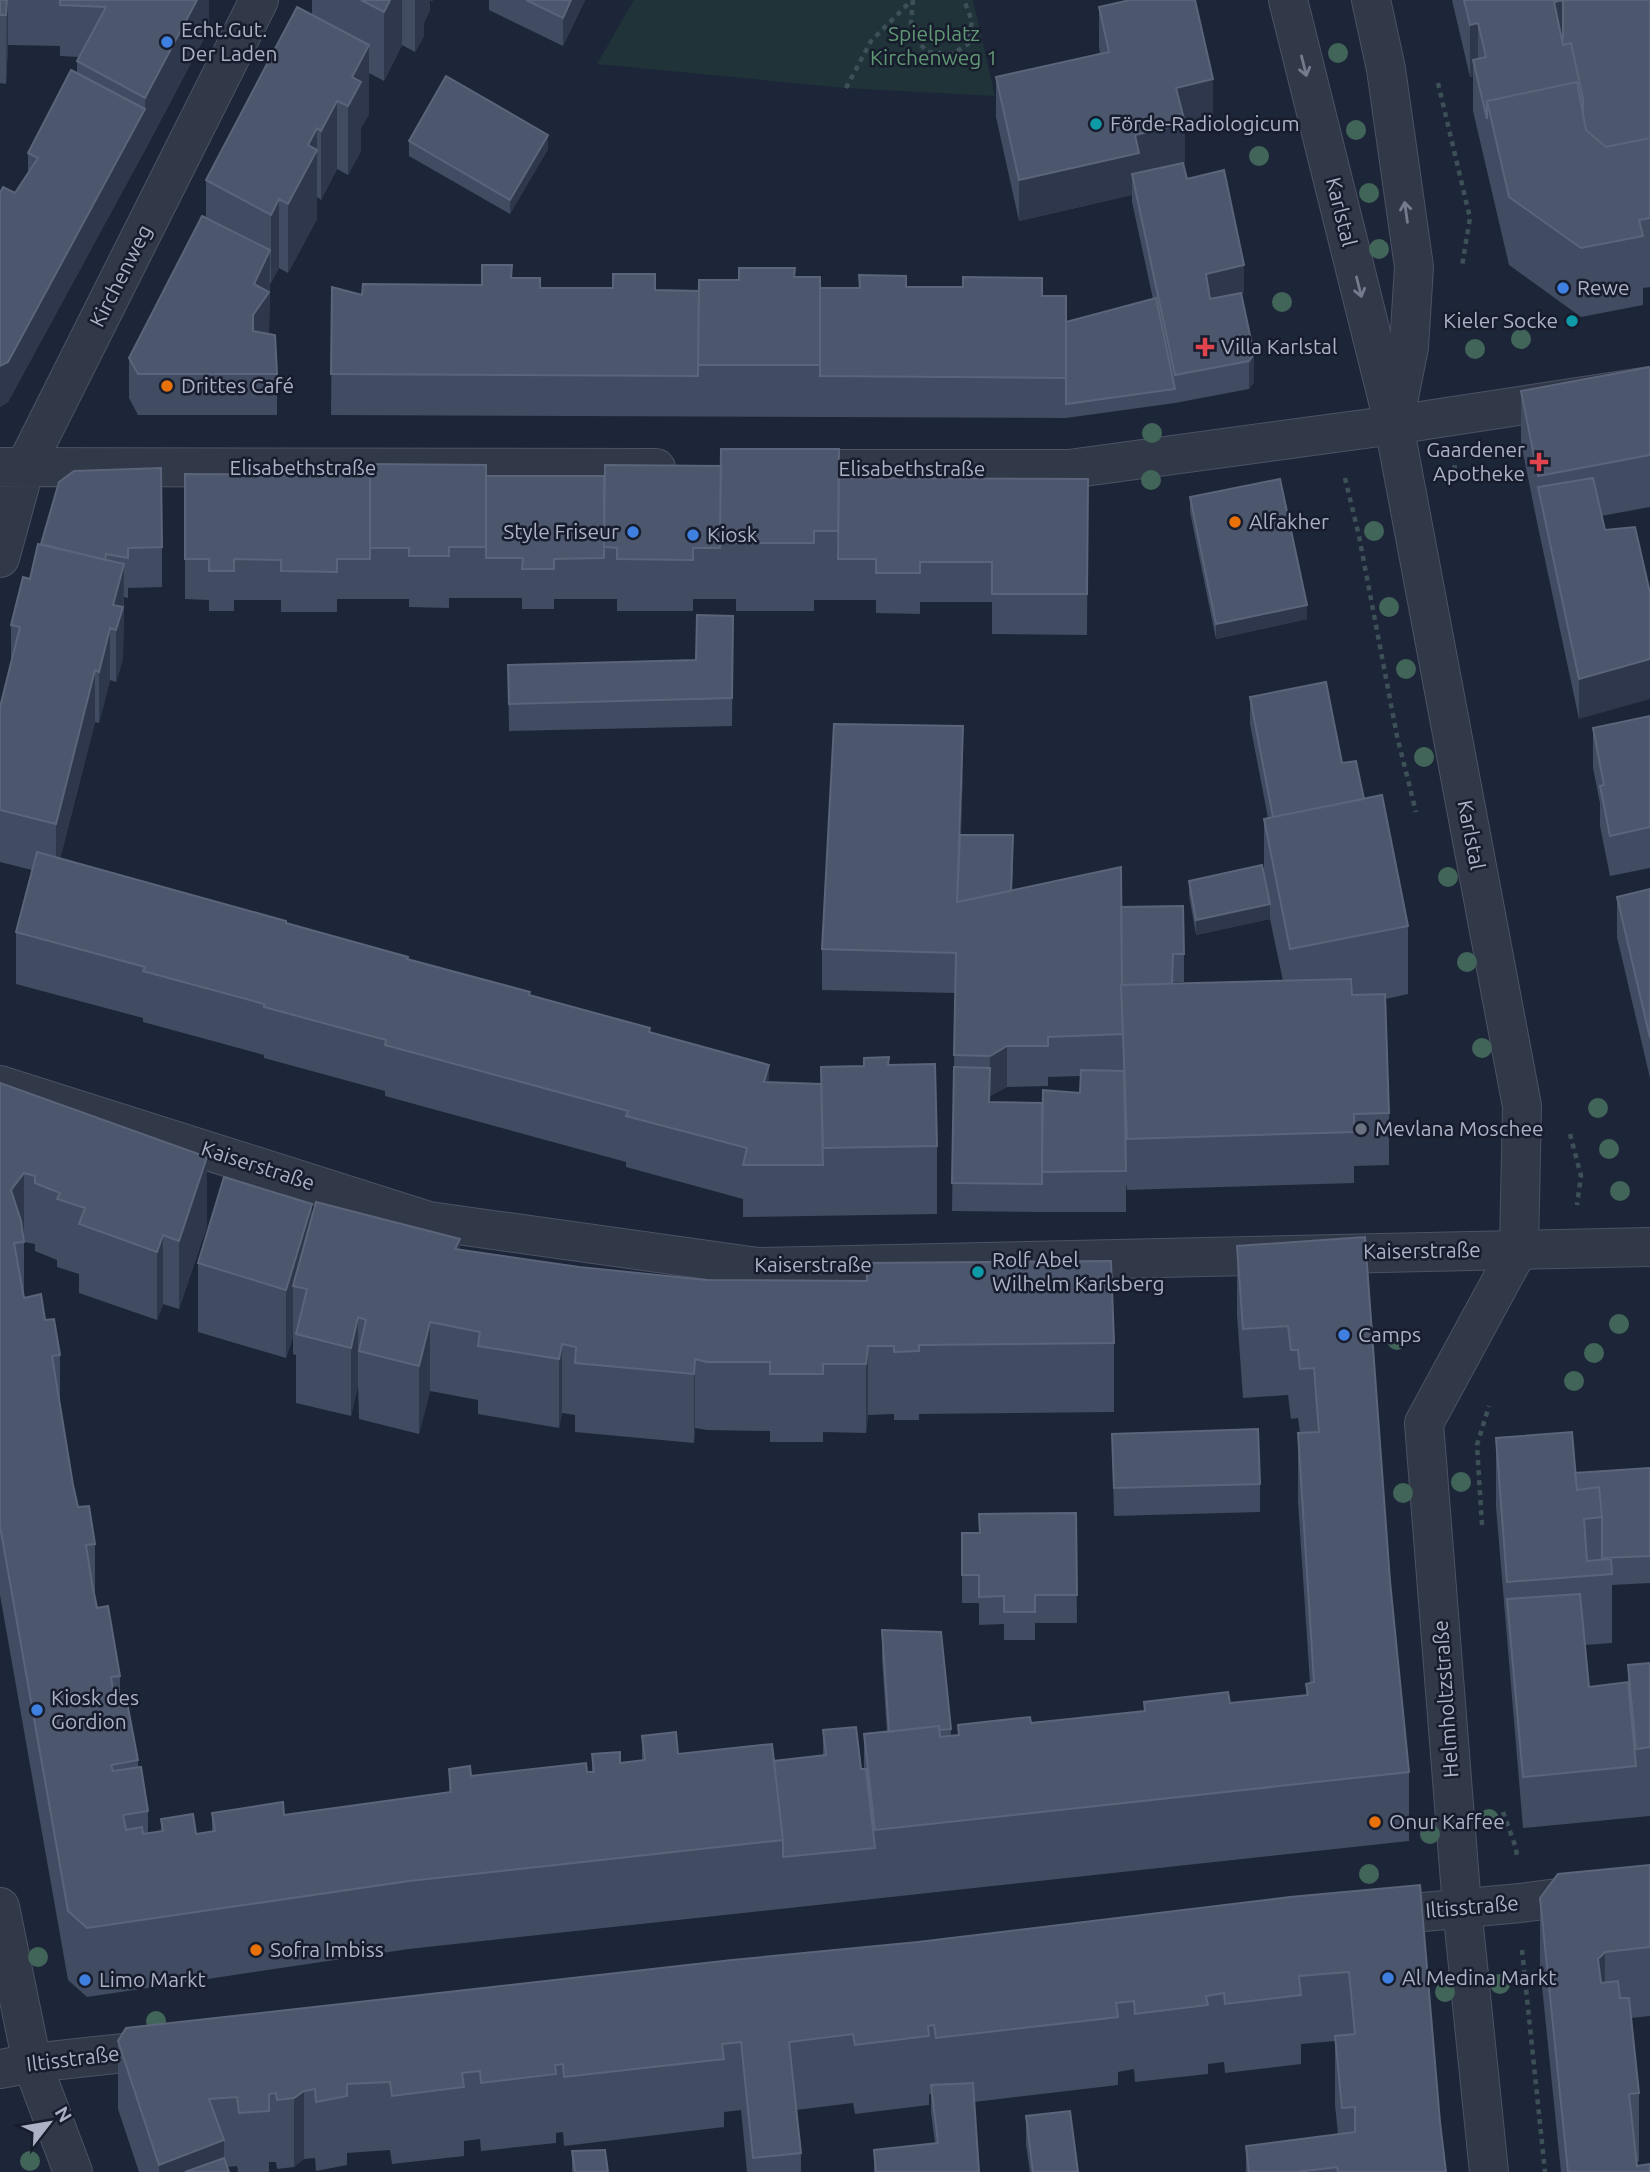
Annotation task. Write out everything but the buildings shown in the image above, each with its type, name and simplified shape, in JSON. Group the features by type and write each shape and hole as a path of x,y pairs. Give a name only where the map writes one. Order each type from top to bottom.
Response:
{"street":[{"name":"Kirchenweg","path":"0,558 12,467 259,0"},
{"name":"Karlstal","path":"1288,0 1394,425 1522,1106 1519,1248"},
{"name":"Karlstal","path":"1371,0 1386,69 1414,267 1409,347 1394,425"},
{"name":"Elisabethstraße","path":"755,469 1069,469 1394,425 1650,386"},
{"name":"Elisabethstraße","path":"12,467 686,468"},
{"name":"Kaiserstraße","path":"0,1085 429,1221 758,1267 1650,1247"},
{"name":"Helmholtzstraße","path":"1489,2172 1462,1907 1424,1423 1519,1248"},
{"name":"Iltisstraße","path":"1338,1921 1520,1903 1650,1886"},
{"path":"0,1907 16,2066 73,2172"},
{"name":"Iltisstraße","path":"16,2066 199,2045"}],"path":[{"path":"913,0 910,35 928,52 953,54 968,44 972,21 964,0"},
{"path":"846,88 871,41 913,0"},
{"path":"1334,433 1359,536 1396,736 1417,815"}],"green space":[{"name":"Spielplatz Kirchenweg 1","path":"634,0 973,0 995,96 846,88 597,64"}],"place":[{"name":"Echt.Gut. Der Laden","path":"167,42"},
{"name":"Förde-Radiologicum","path":"1096,124"},
{"name":"Rewe","path":"1563,288"},
{"name":"Kieler Socke","path":"1572,321"},
{"name":"Villa Karlstal","path":"1205,347"},
{"name":"Drittes Café","path":"167,386"},
{"name":"Gaardener Apotheke","path":"1539,462"},
{"name":"Alfakher","path":"1235,522"},
{"name":"Style Friseur","path":"633,532"},
{"name":"Kiosk","path":"693,535"},
{"name":"Mevlana Moschee","path":"1361,1129"},
{"name":"Rolf Abel Wilhelm Karlsberg","path":"978,1272"},
{"name":"Camps","path":"1344,1335"},
{"name":"Kiosk des Gordion","path":"37,1710"},
{"name":"Onur Kaffee","path":"1375,1822"},
{"name":"Sofra Imbiss","path":"256,1950"},
{"name":"Al Medina Markt","path":"1388,1978"},
{"name":"Limo Markt","path":"85,1980"}]}
